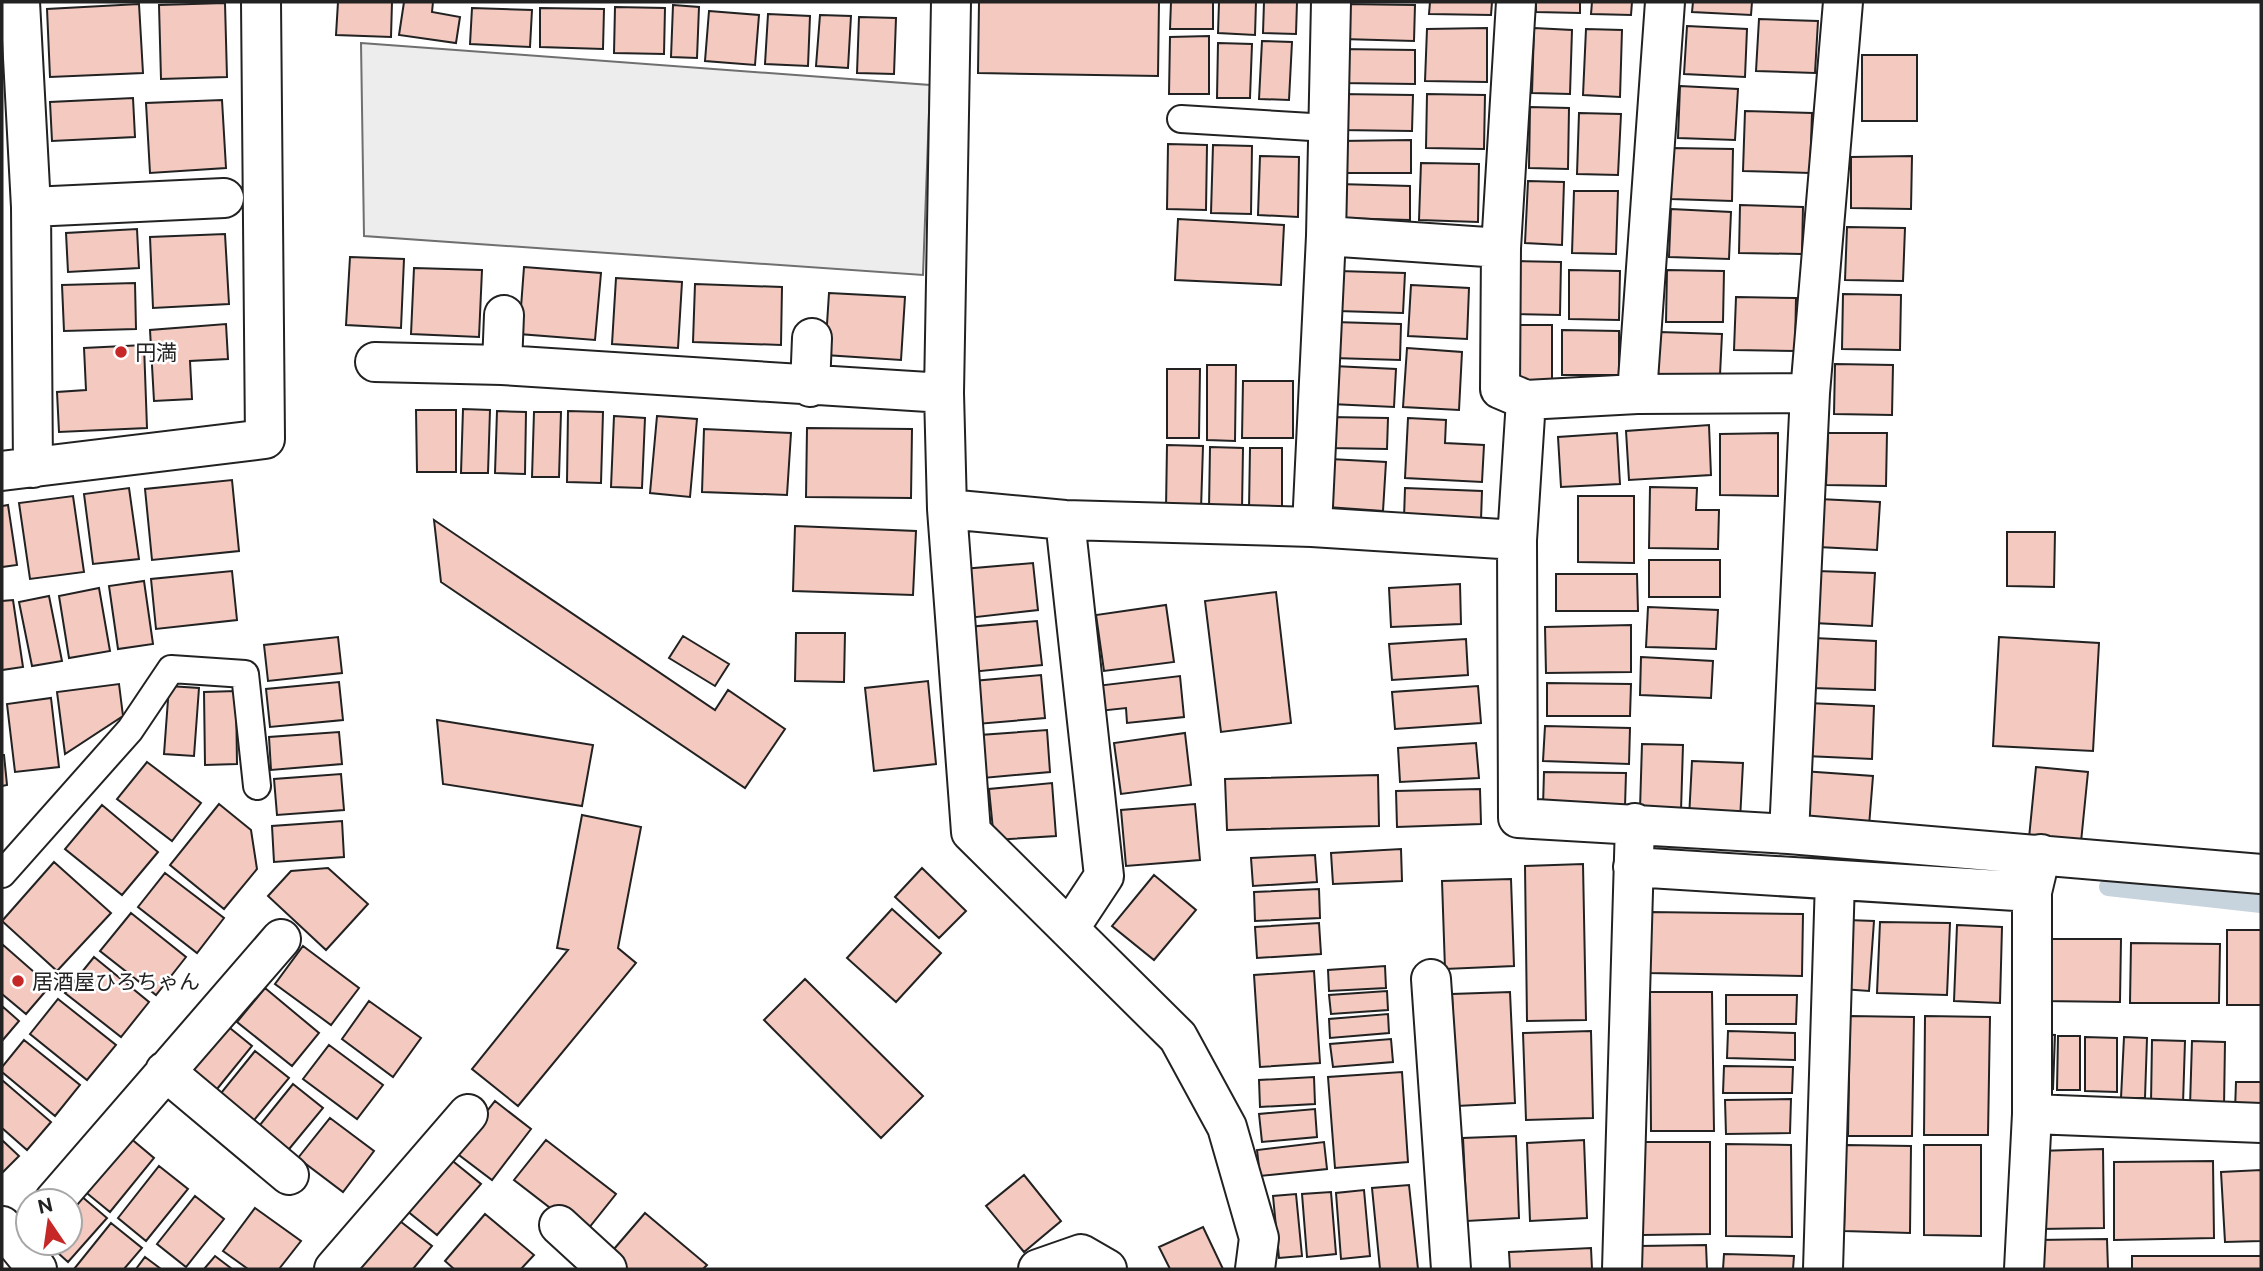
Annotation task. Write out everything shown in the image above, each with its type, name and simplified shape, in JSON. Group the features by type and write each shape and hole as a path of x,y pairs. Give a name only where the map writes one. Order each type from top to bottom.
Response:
{"street":[{"path":"20,2 31,207 18,470 265,439 261,2"},
{"path":"951,2 944,393 947,509 971,832 1178,1037 1227,1127 1259,1238 1255,1269"},
{"path":"1312,527 1326,236 1331,2"},
{"path":"1516,2 1501,248 1500,389 1526,400 1637,394 1810,393"},
{"path":"1637,394 1665,2"},
{"path":"1788,834 1810,393 1843,2"},
{"path":"31,207 224,198"},
{"path":"1326,236 1501,248"},
{"path":"502,365 504,315"},
{"path":"810,387 812,338"},
{"path":"375,362 502,365 810,387 944,393"},
{"path":"1526,400 1517,540 1518,818 1788,834 2261,874"},
{"path":"947,509 1065,520 1312,527 1517,540"},
{"path":"1065,520 1104,876 1069,929"},
{"path":"1622,1269 1636,823"},
{"path":"2024,1269 2032,1114 2032,892 2041,854"},
{"path":"1633,867 2032,892"},
{"path":"1823,1269 1835,880"},
{"path":"66,1187 281,939"},
{"path":"1431,979 1451,1269"},
{"path":"165,1072 289,1175"},
{"path":"334,1269 468,1114"},
{"path":"2032,1114 2261,1123"},
{"path":"559,1225 604,1268"},
{"path":"1038,1269 1081,1254 1107,1269"}],"lane":[{"path":"1181,119 1328,128"},
{"path":"2,874 130,730 171,669 245,674 257,786"}],"shaded area":[{"path":"361,43 930,85 923,275 364,236"}],"building":[{"path":"338,2 392,2 391,37 336,35"},
{"path":"404,2 433,2 432,12 460,17 456,43 399,35"},
{"path":"979,2 1159,2 1158,76 978,73"},
{"path":"1171,2 1213,2 1213,29 1170,29"},
{"path":"1219,2 1256,2 1255,35 1218,33"},
{"path":"1264,2 1297,2 1296,34 1263,33"},
{"path":"1430,2 1492,2 1491,15 1429,14"},
{"path":"1536,2 1580,2 1580,13 1536,12"},
{"path":"1592,2 1632,2 1631,15 1591,14"},
{"path":"1693,2 1752,2 1751,15 1692,12"},
{"path":"225,3 227,77 161,79 159,5"},
{"path":"139,4 143,73 50,77 47,9"},
{"path":"1343,4 1415,5 1414,41 1342,39"},
{"path":"673,5 699,7 697,58 671,57"},
{"path":"615,7 665,8 664,54 614,53"},
{"path":"472,8 532,10 530,47 470,44"},
{"path":"540,8 604,9 603,49 540,47"},
{"path":"709,11 759,15 755,65 705,61"},
{"path":"768,14 810,16 808,66 765,64"},
{"path":"820,15 851,16 848,68 816,66"},
{"path":"859,17 896,18 894,74 857,73"},
{"path":"1759,19 1818,21 1815,73 1756,71"},
{"path":"1687,26 1747,29 1745,77 1684,74"},
{"path":"1487,28 1487,82 1425,81 1427,29"},
{"path":"1534,28 1572,30 1570,94 1532,93"},
{"path":"1586,29 1622,30 1620,97 1583,95"},
{"path":"1209,36 1209,94 1169,94 1170,37"},
{"path":"1262,41 1292,42 1289,100 1259,99"},
{"path":"1218,43 1252,44 1250,98 1217,98"},
{"path":"1339,49 1415,50 1415,84 1339,83"},
{"path":"1862,55 1917,55 1917,121 1862,121"},
{"path":"1680,86 1738,89 1735,140 1678,138"},
{"path":"1339,94 1413,95 1412,131 1339,130"},
{"path":"1427,94 1485,95 1484,149 1426,148"},
{"path":"133,98 135,137 52,141 50,102"},
{"path":"222,100 226,168 150,173 146,103"},
{"path":"1530,107 1569,108 1568,169 1529,168"},
{"path":"1745,111 1812,113 1810,173 1743,171"},
{"path":"1579,113 1621,114 1618,175 1577,174"},
{"path":"1411,140 1411,173 1340,173 1340,141"},
{"path":"1168,144 1207,145 1206,210 1167,209"},
{"path":"1213,145 1252,146 1251,214 1211,213"},
{"path":"1672,148 1733,149 1732,201 1671,199"},
{"path":"1260,156 1299,157 1298,217 1258,215"},
{"path":"1912,156 1911,209 1851,208 1851,157"},
{"path":"1421,163 1479,164 1478,222 1419,220"},
{"path":"1528,181 1564,182 1562,245 1525,243"},
{"path":"1338,184 1410,186 1410,220 1337,218"},
{"path":"1574,191 1618,191 1616,254 1572,253"},
{"path":"1740,205 1803,207 1802,254 1739,253"},
{"path":"1671,209 1731,212 1729,259 1669,257"},
{"path":"1178,219 1284,225 1281,285 1175,280"},
{"path":"1847,227 1905,228 1903,281 1845,280"},
{"path":"137,229 139,268 68,272 66,233"},
{"path":"225,234 229,304 153,308 150,237"},
{"path":"350,257 404,259 401,328 346,325"},
{"path":"1518,261 1561,262 1560,315 1517,314"},
{"path":"524,267 601,273 595,340 519,334"},
{"path":"414,268 482,270 479,337 411,334"},
{"path":"1569,270 1620,271 1619,320 1569,319"},
{"path":"1667,270 1724,271 1723,322 1666,322"},
{"path":"1339,271 1405,273 1403,313 1338,311"},
{"path":"616,278 682,282 678,348 612,344"},
{"path":"135,283 136,329 64,331 62,285"},
{"path":"695,284 782,287 781,345 693,342"},
{"path":"1411,285 1469,288 1467,339 1408,336"},
{"path":"829,293 905,297 901,360 825,355"},
{"path":"1843,294 1901,295 1900,350 1842,349"},
{"path":"1736,297 1796,298 1795,351 1734,350"},
{"path":"1334,322 1401,324 1400,360 1333,358"},
{"path":"226,324 228,359 190,361 192,399 154,401 150,330"},
{"path":"1511,325 1552,325 1552,380 1510,380"},
{"path":"1562,330 1619,331 1619,375 1562,375"},
{"path":"1659,332 1722,334 1720,375 1658,374"},
{"path":"144,345 147,428 59,432 57,392 86,390 84,348"},
{"path":"1407,348 1462,352 1459,410 1403,407"},
{"path":"1835,364 1893,365 1892,415 1834,414"},
{"path":"1207,365 1236,365 1235,441 1207,440"},
{"path":"1333,366 1396,369 1394,407 1331,404"},
{"path":"1167,369 1200,369 1199,438 1167,438"},
{"path":"1243,381 1293,381 1293,438 1242,438"},
{"path":"463,409 490,410 488,473 461,473"},
{"path":"416,410 456,410 456,472 417,472"},
{"path":"497,411 526,412 525,474 495,473"},
{"path":"568,411 603,412 601,483 567,482"},
{"path":"534,412 561,412 559,477 532,477"},
{"path":"614,416 645,418 642,488 611,487"},
{"path":"657,416 697,419 690,497 650,493"},
{"path":"1329,417 1388,418 1387,449 1329,448"},
{"path":"1408,418 1446,420 1445,443 1484,445 1482,482 1405,478"},
{"path":"1709,425 1711,475 1629,480 1626,431"},
{"path":"807,428 912,429 911,498 806,497"},
{"path":"704,429 791,433 787,495 702,492"},
{"path":"1617,433 1620,484 1561,487 1558,437"},
{"path":"1778,433 1778,496 1720,495 1720,434"},
{"path":"1828,433 1887,433 1886,486 1826,485"},
{"path":"1167,445 1203,446 1201,509 1166,509"},
{"path":"1210,447 1243,448 1242,509 1209,509"},
{"path":"1250,448 1282,448 1282,510 1249,510"},
{"path":"1330,459 1386,462 1383,511 1327,507"},
{"path":"232,480 239,551 152,560 145,489"},
{"path":"1650,487 1697,488 1696,510 1719,510 1718,549 1649,548"},
{"path":"129,488 139,559 93,564 84,494"},
{"path":"1405,488 1482,491 1481,520 1404,518"},
{"path":"73,496 84,572 30,579 19,503"},
{"path":"1578,496 1634,496 1634,563 1578,562"},
{"path":"1819,499 1880,502 1877,550 1818,547"},
{"path":"8,505 17,565 2,567 2,506"},
{"path":"434,520 715,710 728,690 785,729 745,788 441,582"},
{"path":"795,526 916,531 913,595 793,591"},
{"path":"2007,532 2055,532 2054,587 2007,586"},
{"path":"1649,560 1720,560 1720,597 1649,597"},
{"path":"1033,563 1038,610 968,618 963,569"},
{"path":"232,571 237,620 156,629 151,579"},
{"path":"1817,571 1875,573 1872,626 1814,623"},
{"path":"1556,574 1637,574 1638,611 1556,611"},
{"path":"144,581 153,644 118,649 109,586"},
{"path":"1460,584 1461,624 1391,627 1389,588"},
{"path":"99,588 110,651 69,658 59,596"},
{"path":"1276,592 1291,723 1221,732 1205,601"},
{"path":"49,596 62,661 32,666 19,602"},
{"path":"13,600 23,667 2,670 2,601"},
{"path":"1166,605 1174,662 1104,671 1096,615"},
{"path":"1648,607 1718,610 1716,649 1646,647"},
{"path":"1037,621 1042,665 971,672 967,627"},
{"path":"1631,625 1631,672 1546,673 1545,627"},
{"path":"796,633 845,633 844,682 795,681"},
{"path":"683,636 729,664 715,686 669,658"},
{"path":"338,637 342,673 268,681 264,645"},
{"path":"1999,637 2099,643 2093,751 1993,746"},
{"path":"1814,638 1876,641 1875,690 1812,688"},
{"path":"1466,639 1468,675 1392,680 1389,644"},
{"path":"1641,657 1713,661 1711,698 1640,695"},
{"path":"1041,675 1045,718 977,724 973,681"},
{"path":"1180,676 1184,717 1127,723 1126,708 1099,711 1096,686"},
{"path":"928,681 936,764 874,771 865,688"},
{"path":"339,682 343,720 270,727 266,689"},
{"path":"1547,683 1631,684 1630,716 1547,716"},
{"path":"119,684 123,716 65,754 57,692"},
{"path":"169,686 199,688 194,756 164,754"},
{"path":"1478,686 1481,723 1395,729 1392,692"},
{"path":"236,691 237,764 205,765 204,692"},
{"path":"51,698 59,767 15,772 7,704"},
{"path":"1808,703 1874,706 1872,759 1806,756"},
{"path":"437,720 593,745 582,806 443,784"},
{"path":"1545,726 1630,728 1629,764 1543,761"},
{"path":"1047,730 1050,772 983,778 980,735"},
{"path":"339,732 342,764 271,770 269,737"},
{"path":"1185,733 1191,785 1121,794 1114,743"},
{"path":"1476,743 1479,778 1400,782 1398,748"},
{"path":"1642,744 1683,745 1681,811 1640,809"},
{"path":"2,755 7,785 2,786"},
{"path":"1692,761 1743,763 1740,820 1689,818"},
{"path":"147,762 201,803 172,841 117,799"},
{"path":"2036,767 2088,772 2081,842 2029,838"},
{"path":"1802,771 1873,776 1869,826 1799,822"},
{"path":"1544,772 1626,773 1625,807 1543,806"},
{"path":"341,774 344,810 277,815 274,779"},
{"path":"1378,775 1379,826 1227,830 1225,779"},
{"path":"1052,783 1056,836 994,840 989,789"},
{"path":"1480,789 1481,824 1397,827 1396,791"},
{"path":"219,804 251,830 257,869 224,909 170,865"},
{"path":"1195,804 1200,860 1126,866 1121,810"},
{"path":"102,805 158,852 122,895 65,849"},
{"path":"582,815 641,827 618,948 636,963 518,1106 472,1069 568,950 557,948"},
{"path":"342,821 344,857 274,862 272,826"},
{"path":"1401,849 1402,881 1333,884 1331,853"},
{"path":"1315,855 1317,882 1253,886 1251,858"},
{"path":"54,862 111,913 57,971 2,921"},
{"path":"1583,864 1586,1020 1527,1021 1525,866"},
{"path":"328,868 368,904 326,950 268,896 291,871"},
{"path":"922,868 966,911 939,938 895,897"},
{"path":"165,873 224,918 197,953 138,907"},
{"path":"1154,875 1196,910 1154,960 1112,926"},
{"path":"1511,879 1514,966 1445,969 1442,881"},
{"path":"1319,889 1320,918 1255,921 1254,892"},
{"path":"892,909 941,953 896,1002 847,958"},
{"path":"1649,912 1803,914 1802,976 1648,973"},
{"path":"131,913 186,957 156,995 100,951"},
{"path":"1847,920 1874,921 1869,991 1842,989"},
{"path":"1880,922 1950,923 1947,995 1877,993"},
{"path":"1319,923 1321,954 1257,958 1255,927"},
{"path":"1957,925 2002,927 2000,1003 1954,1001"},
{"path":"2227,930 2261,930 2261,1005 2227,1005"},
{"path":"2042,939 2121,939 2120,1002 2041,1001"},
{"path":"2131,943 2220,944 2219,1003 2130,1003"},
{"path":"2,944 50,986 26,1014 2,994"},
{"path":"303,946 359,988 331,1025 275,984"},
{"path":"94,957 149,1002 121,1037 65,993"},
{"path":"1385,966 1386,988 1329,991 1328,970"},
{"path":"1314,971 1320,1063 1260,1067 1254,975"},
{"path":"805,979 923,1096 881,1138 764,1020"},
{"path":"265,988 319,1033 292,1066 237,1022"},
{"path":"1387,991 1388,1010 1331,1014 1329,995"},
{"path":"1510,992 1515,1103 1457,1106 1452,994"},
{"path":"1650,992 1712,992 1714,1131 1651,1131"},
{"path":"1726,995 1797,995 1796,1024 1726,1024"},
{"path":"58,999 116,1045 87,1080 30,1034"},
{"path":"369,1001 421,1038 393,1077 342,1039"},
{"path":"2,1006 19,1021 2,1041"},
{"path":"1388,1014 1389,1033 1330,1038 1329,1019"},
{"path":"1850,1016 1914,1017 1912,1136 1848,1136"},
{"path":"1925,1016 1990,1017 1988,1135 1924,1135"},
{"path":"225,1024 252,1046 213,1094 185,1073"},
{"path":"1591,1031 1593,1118 1526,1120 1523,1033"},
{"path":"1728,1031 1795,1033 1795,1060 1727,1058"},
{"path":"2038,1034 2055,1035 2053,1089 2036,1088"},
{"path":"2058,1036 2080,1036 2080,1090 2057,1090"},
{"path":"2085,1037 2117,1038 2117,1092 2085,1091"},
{"path":"2124,1037 2147,1038 2145,1098 2121,1098"},
{"path":"1391,1039 1393,1062 1333,1067 1330,1044"},
{"path":"24,1040 80,1085 55,1116 2,1072 2,1067"},
{"path":"2152,1040 2185,1041 2183,1104 2151,1103"},
{"path":"2192,1041 2225,1042 2224,1107 2190,1106"},
{"path":"329,1045 383,1085 357,1119 303,1079"},
{"path":"255,1051 289,1078 250,1125 217,1098"},
{"path":"1724,1066 1793,1067 1792,1093 1723,1093"},
{"path":"1402,1072 1408,1162 1335,1168 1328,1077"},
{"path":"1314,1077 1315,1104 1260,1107 1259,1080"},
{"path":"2,1080 51,1122 27,1150 2,1128"},
{"path":"2236,1082 2261,1082 2261,1112 2235,1111"},
{"path":"293,1084 323,1108 285,1154 255,1131"},
{"path":"1791,1099 1790,1133 1726,1134 1725,1100"},
{"path":"495,1101 531,1129 492,1180 455,1152"},
{"path":"1315,1109 1317,1137 1262,1142 1259,1114"},
{"path":"330,1118 374,1151 343,1192 298,1158"},
{"path":"1516,1136 1519,1218 1467,1221 1463,1138"},
{"path":"129,1137 154,1158 110,1212 84,1189"},
{"path":"2,1140 19,1156 2,1173"},
{"path":"546,1140 616,1194 584,1234 514,1180"},
{"path":"1584,1140 1587,1218 1530,1221 1527,1143"},
{"path":"1324,1142 1327,1169 1260,1176 1257,1150"},
{"path":"1643,1142 1710,1142 1710,1234 1643,1235"},
{"path":"1726,1144 1791,1145 1792,1237 1726,1236"},
{"path":"1846,1145 1911,1146 1910,1233 1844,1231"},
{"path":"1924,1145 1981,1145 1981,1236 1924,1235"},
{"path":"2103,1149 2104,1228 2040,1229 2038,1151"},
{"path":"449,1158 481,1184 437,1235 406,1210"},
{"path":"2213,1161 2214,1238 2114,1240 2114,1162"},
{"path":"159,1166 188,1189 146,1241 118,1218"},
{"path":"2261,1170 2261,1241 2225,1242 2221,1172"},
{"path":"1024,1175 1061,1221 1024,1252 986,1206"},
{"path":"1409,1185 1418,1269 1380,1269 1372,1188"},
{"path":"1364,1190 1370,1256 1341,1259 1336,1193"},
{"path":"1331,1192 1336,1254 1307,1257 1302,1194"},
{"path":"1296,1194 1302,1256 1279,1258 1273,1196"},
{"path":"195,1196 224,1219 186,1267 157,1244"},
{"path":"84,1198 107,1218 84,1244"},
{"path":"255,1208 301,1241 279,1269 248,1269 223,1251"},
{"path":"645,1213 707,1265 703,1269 623,1269 608,1256"},
{"path":"485,1214 534,1255 521,1269 454,1269 445,1261"},
{"path":"396,1218 432,1246 413,1269 362,1269 358,1265"},
{"path":"111,1223 142,1248 124,1269 74,1269"},
{"path":"1203,1227 1223,1269 1170,1269 1159,1247"},
{"path":"2107,1239 2108,1269 2037,1269 2037,1240"},
{"path":"1706,1245 1707,1269 1639,1269 1639,1246"},
{"path":"1591,1248 1592,1269 1510,1269 1509,1252"},
{"path":"1724,1254 1794,1256 1793,1269 1723,1269"},
{"path":"215,1256 232,1269 204,1269"},
{"path":"2132,1256 2261,1256 2261,1269 2132,1269"},
{"path":"145,1257 161,1269 136,1269"}],"waterway":[{"path":"1913,863 1975,870"},
{"path":"2108,887 2261,904"}],"place":[{"name":"円満","path":"121,352"},
{"name":"居酒屋ひろちゃん","path":"18,981"}]}
